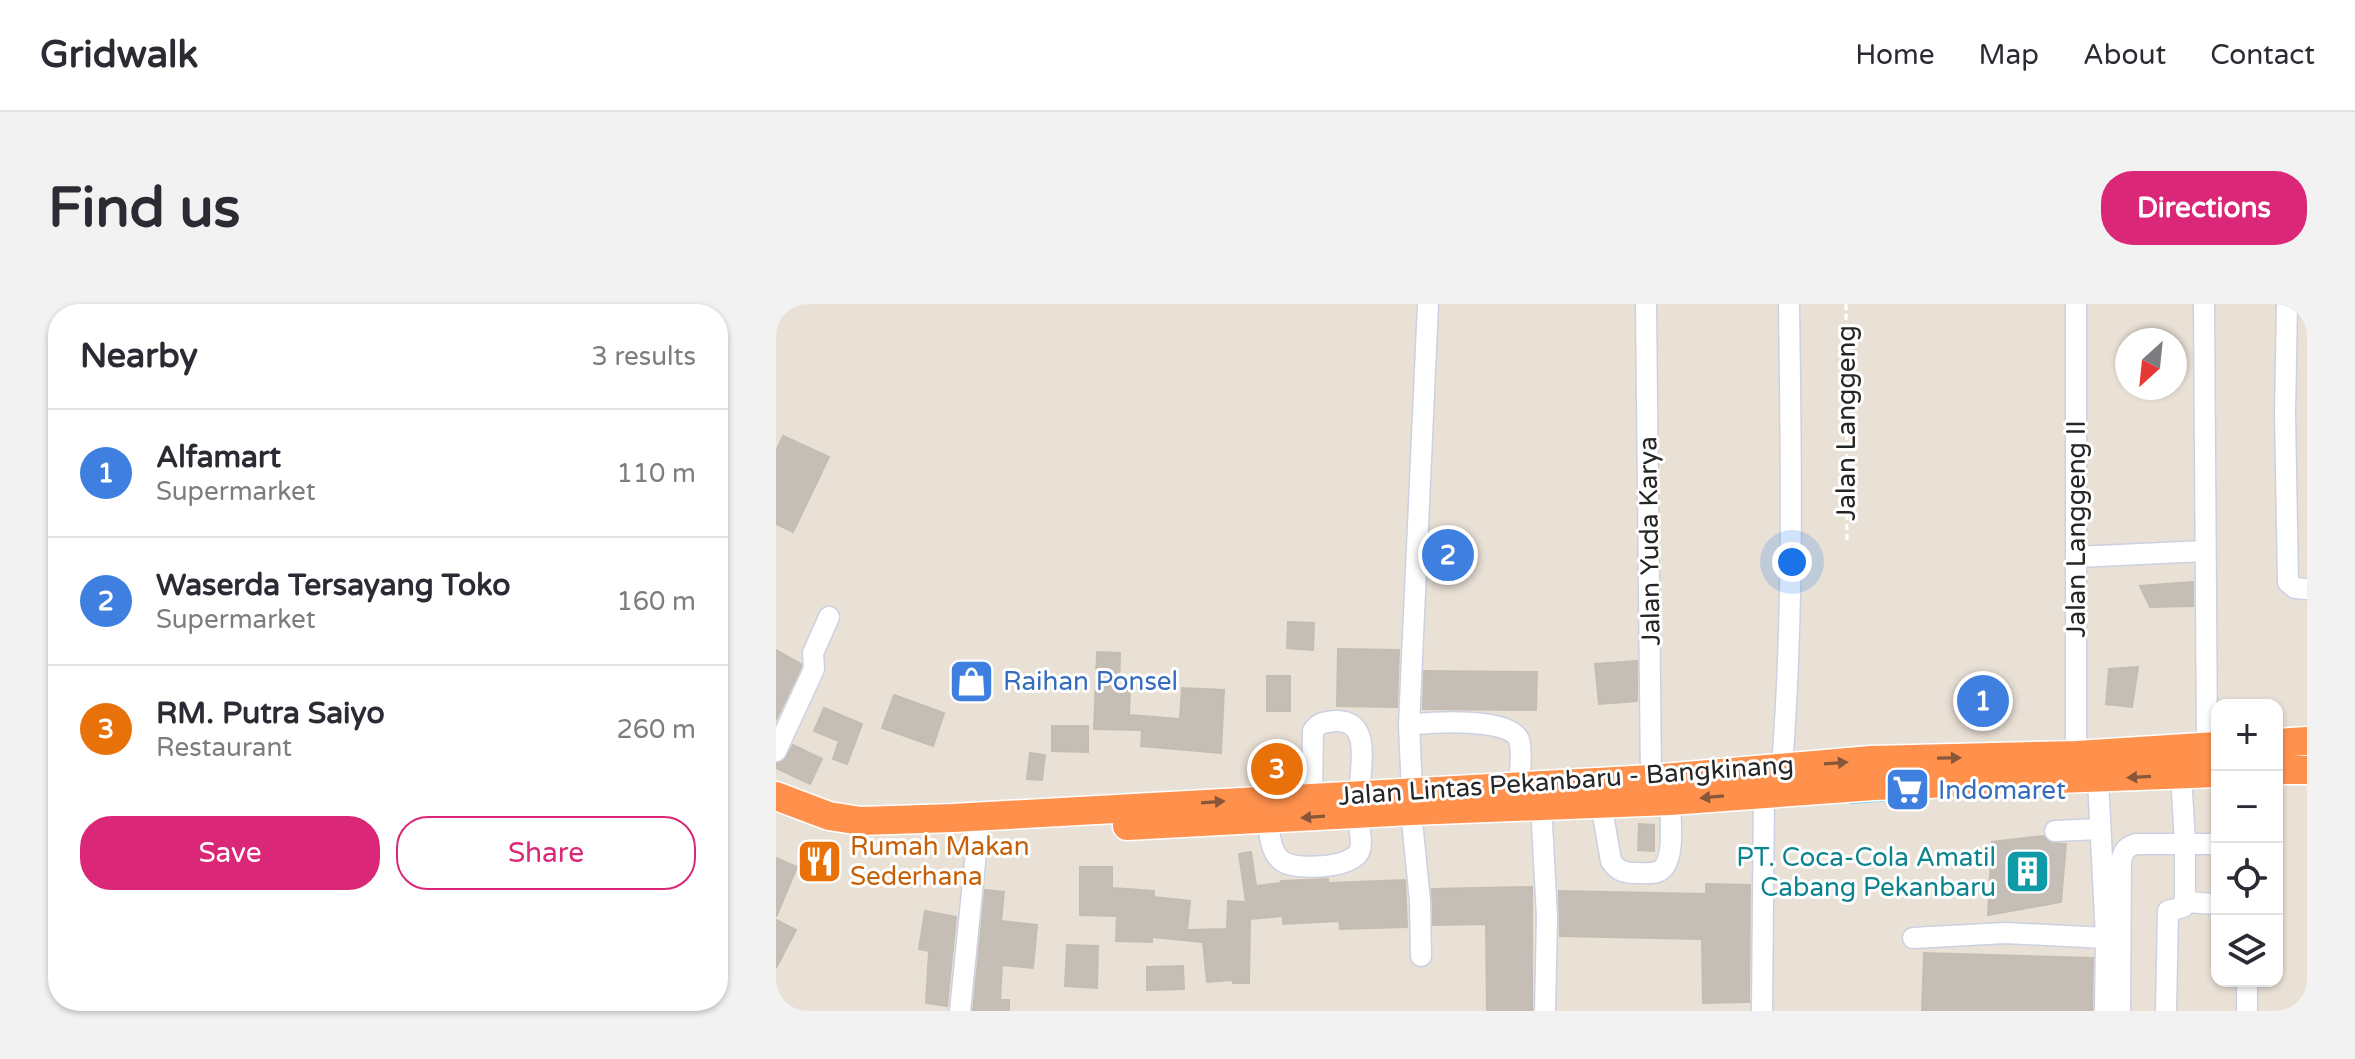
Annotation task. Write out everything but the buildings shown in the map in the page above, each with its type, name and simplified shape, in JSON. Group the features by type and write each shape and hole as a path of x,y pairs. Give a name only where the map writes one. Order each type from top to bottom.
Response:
{"highway":[{"path":"2283,743 2307,741"},
{"name":"Jalan Lintas Pekanbaru - Bangkinang","path":"776,815 823,831 857,836 1267,820 1358,804 1412,801 1541,805 1670,801 1764,793 1872,773 2211,746"},
{"name":"Jalan Lintas Pekanbaru - Bangkinang","path":"1412,801 1520,784 1651,779 1782,766 1872,773 2098,779 2211,773"},
{"path":"2283,770 2307,770"},
{"name":"Jalan Lintas Pekanbaru - Bangkinang","path":"776,796 829,816 861,821 1312,796 1358,804"}],"street":[{"path":"1421,956 1409,725 1428,304"},
{"name":"Jalan Yuda Karya","path":"1646,304 1651,779"},
{"path":"1782,766 1789,676 1789,304"},
{"name":"Jalan Langgeng II","path":"2076,304 2076,755"},
{"path":"2204,304 2205,636 2211,730"},
{"path":"2287,304 2297,374 2288,582 2295,588 2307,589"},
{"path":"2077,557 2204,551"},
{"path":"776,751 814,669 813,653 829,617"},
{"path":"1267,820 1275,853 1294,867 1332,865 1349,860 1358,853 1361,842 1358,804 1361,737 1357,727 1347,720 1325,722 1313,731 1312,796"},
{"path":"1409,725 1453,722 1513,731 1519,739 1520,784"},
{"path":"2166,1011 2168,911 2183,907 2185,902 2181,775"},
{"path":"2098,779 2106,938 2105,1011"},
{"path":"1762,1011 1764,793"},
{"path":"1601,803 1611,861 1615,867 1624,873 1653,873 1666,865 1670,855 1670,801"},
{"path":"1541,805 1547,917 1545,1011"},
{"path":"2055,831 2099,829"},
{"path":"960,1011 978,833"},
{"path":"2120,1011 2123,852 2128,846 2136,844 2211,844"},
{"path":"2185,902 2211,904"},
{"path":"1913,938 2005,933 2106,938"},
{"path":"2247,987 2247,1011"}],"path":[{"name":"Jalan Langgeng","path":"1846,304 1847,542"}],"waterway":[{"path":"1851,802 1891,799"}],"place":[{"name":"Waserda Tersayang Toko","path":"1448,555"},
{"name":"Raihan Ponsel","path":"972,681"},
{"name":"Alfamart","path":"1983,701"},
{"name":"RM. Putra Saiyo","path":"1277,769"},
{"name":"Indomaret","path":"1907,790"},
{"name":"Rumah Makan Sederhana","path":"819,861"},
{"name":"PT. Coca-Cola Amatil Cabang Pekanbaru","path":"2027,872"}]}
